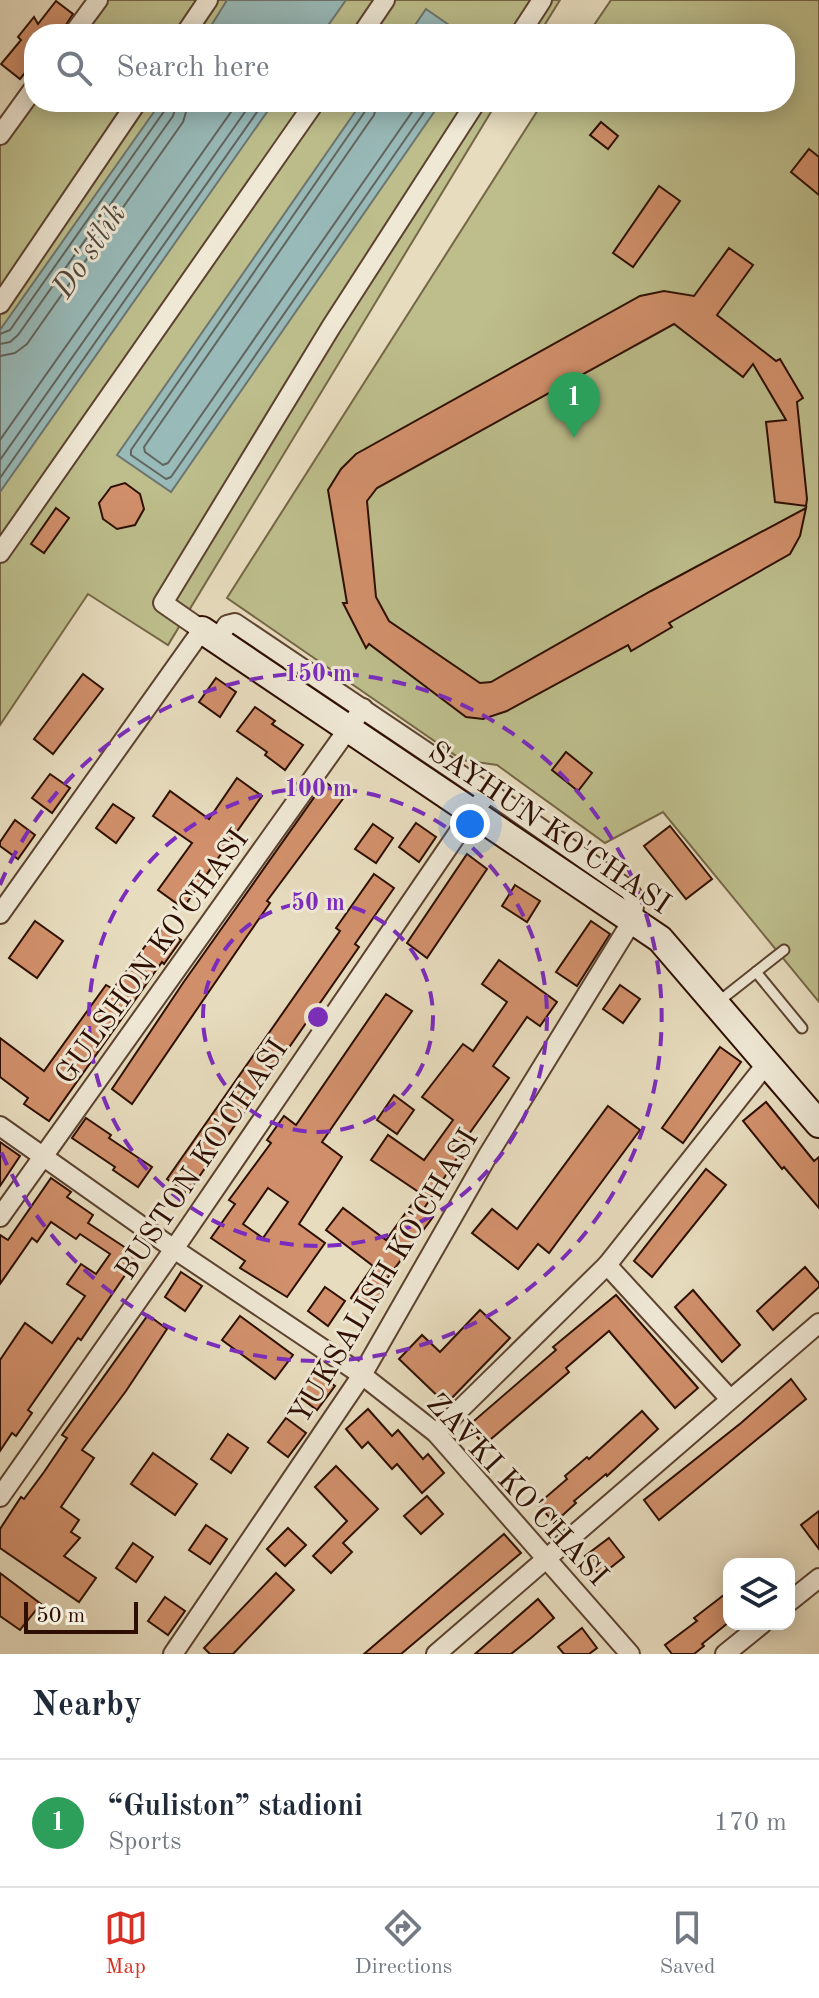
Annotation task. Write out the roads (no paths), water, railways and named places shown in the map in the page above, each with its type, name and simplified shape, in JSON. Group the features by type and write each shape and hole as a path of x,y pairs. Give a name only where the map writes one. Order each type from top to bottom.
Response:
{"street":[{"path":"80,24 98,0"},
{"path":"192,24 208,0"},
{"path":"369,24 385,0"},
{"path":"526,24 542,0"},
{"path":"0,135 24,102"},
{"path":"0,304 130,112"},
{"path":"0,551 308,112"},
{"path":"0,914 209,635 163,603 331,327 470,112"},
{"name":"SAYHUN KO'CHASI","path":"209,635 356,718 481,803 632,921 660,939 819,1124"},
{"name":"GULSHON KO'CHASI","path":"0,1217 356,718"},
{"name":"BUSTON KO'CHASI","path":"0,1497 481,803"},
{"name":"YUKSALISH KO'CHASI","path":"173,1654 362,1375 488,1155 632,921"},
{"path":"436,1433 607,1265 767,1063"},
{"name":"ZAVKI KO'CHASI","path":"0,1126 174,1249 362,1375 436,1433 630,1654"},
{"path":"607,1265 730,1399"},
{"path":"436,1654 819,1323"},
{"path":"795,1597 819,1578"},
{"path":"725,1654 755,1630"}],"lane":[{"path":"716,1004 784,950"},
{"path":"756,972 802,1028"}],"water":[{"path":"227,0 346,0 329,24 212,24"},
{"path":"426,9 448,24 416,24"},
{"name":"Do'stlik","path":"154,112 267,112 0,492 0,330"},
{"path":"355,112 434,112 171,492 117,455"}],"place":[{"name":"“Guliston” stadioni","path":"574,438"}]}
